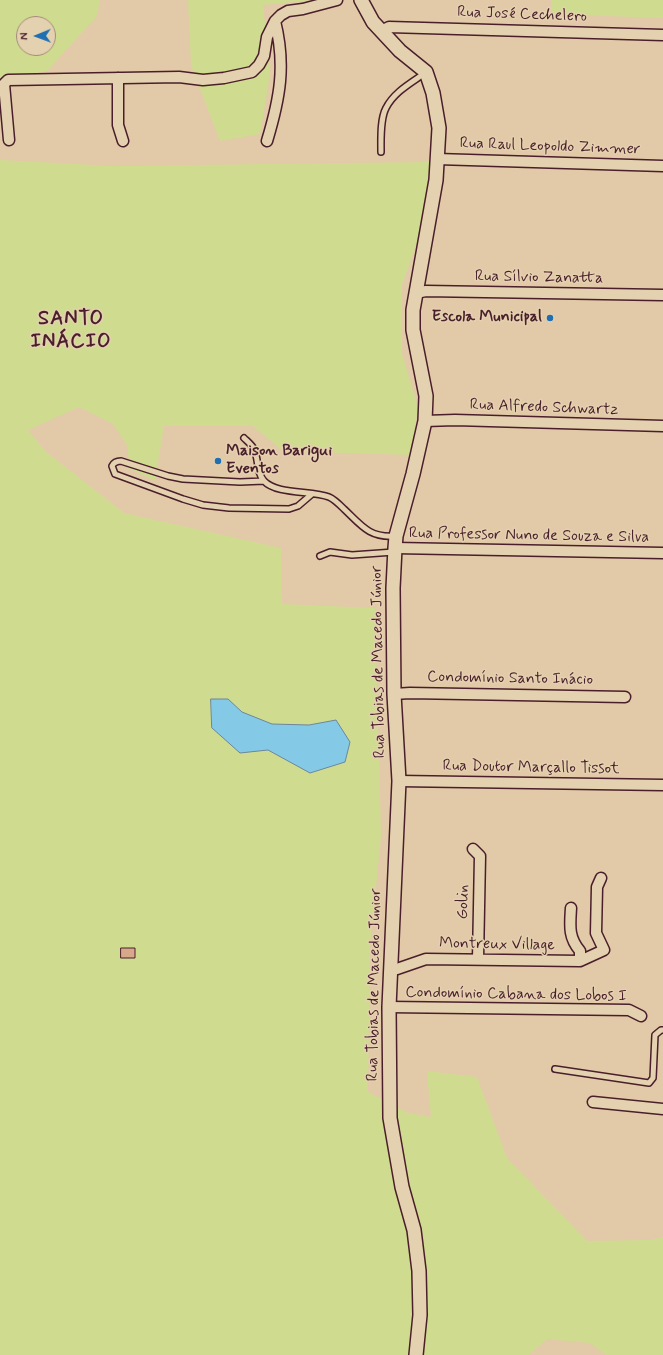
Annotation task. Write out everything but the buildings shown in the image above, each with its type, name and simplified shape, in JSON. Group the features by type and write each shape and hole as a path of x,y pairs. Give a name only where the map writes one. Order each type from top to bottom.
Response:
{"street":[{"path":"9,140 4,84 8,80 179,77 203,80 224,78 252,72 259,65 264,56 267,37 274,21 288,11 303,9 337,0"},
{"path":"364,3 373,22 381,31 400,51 426,72"},
{"path":"267,140 277,110 282,68 278,34 274,21"},
{"name":"Rua José Cechelero","path":"381,31 389,27 663,34"},
{"name":"Rua Tobias de Macedo Júnior","path":"416,1355 420,1315 420,1271 414,1230 402,1187 390,1118 389,1007 399,781 394,694 393,588 395,545 425,421 426,396 413,330 413,310 436,180 439,128 433,93 426,72"},
{"path":"118,78 118,125 123,141"},
{"name":"Rua Raul Leopoldo Zimmer","path":"437,159 663,166"},
{"name":"Rua Sílvio Zanatta","path":"416,293 426,291 663,295"},
{"name":"Rua Alfredo Schwartz","path":"425,421 455,420 663,426"},
{"name":"Rua Professor Nuno de Souza e Silva","path":"395,545 663,553"},
{"name":"Condomínio Santo Inácio","path":"394,694 410,693 625,697"},
{"name":"Rua Doutor Marçallo Tissot","path":"399,781 663,785"},
{"name":"Golin","path":"473,849 480,856 478,959"},
{"name":"Montreux Village","path":"390,968 397,969 426,959 580,961 604,950 596,933 597,888 601,878"},
{"path":"571,908 570,932 576,946 580,951 580,961"},
{"name":"Condomínio Cabana dos Lobos I","path":"389,1007 629,1010 641,1016"},
{"path":"593,1102 663,1109"}],"lane":[{"path":"381,152 381,131 385,109 395,95 426,72"},
{"path":"244,438 254,449 257,468 264,481 271,486 296,492 329,497 339,504 363,528 375,534 386,537 395,545"},
{"path":"264,481 240,482 183,479 168,476 121,461 117,461 112,466 115,474 183,499 229,508 288,509 298,506 312,494"},
{"path":"320,556 330,552 346,555 395,545"},
{"path":"555,1069 649,1083 653,1078 655,1034 660,1030 663,1030"}],"green space":[{"path":"0,0 100,0 97,16 47,71 0,79"},
{"path":"188,0 312,0 263,5 270,74 260,134 220,141 191,65"},
{"path":"551,0 663,0 663,18 551,14"},
{"path":"0,160 112,166 430,162 423,226 402,285 402,354 418,407 411,455 283,451 253,426 164,426 155,481 130,469 127,445 113,424 79,407 28,430 45,451 124,513 281,548 282,604 375,608 381,836 370,946 368,1092 408,1113 431,1117 427,1071 477,1077 507,1158 587,1241 651,1240 663,1237 663,1355 606,1355 590,1343 547,1339 529,1355 0,1355"}],"water":[{"path":"211,699 228,699 242,712 272,724 309,725 336,720 350,742 345,762 310,773 268,750 240,753 212,728"}],"place":[{"name":"Escola Municipal","path":"550,318"},
{"name":"Maison Barigui Eventos","path":"218,461"}],"district":[{"name":"SANTO INÁCIO","path":"71,332"}]}
